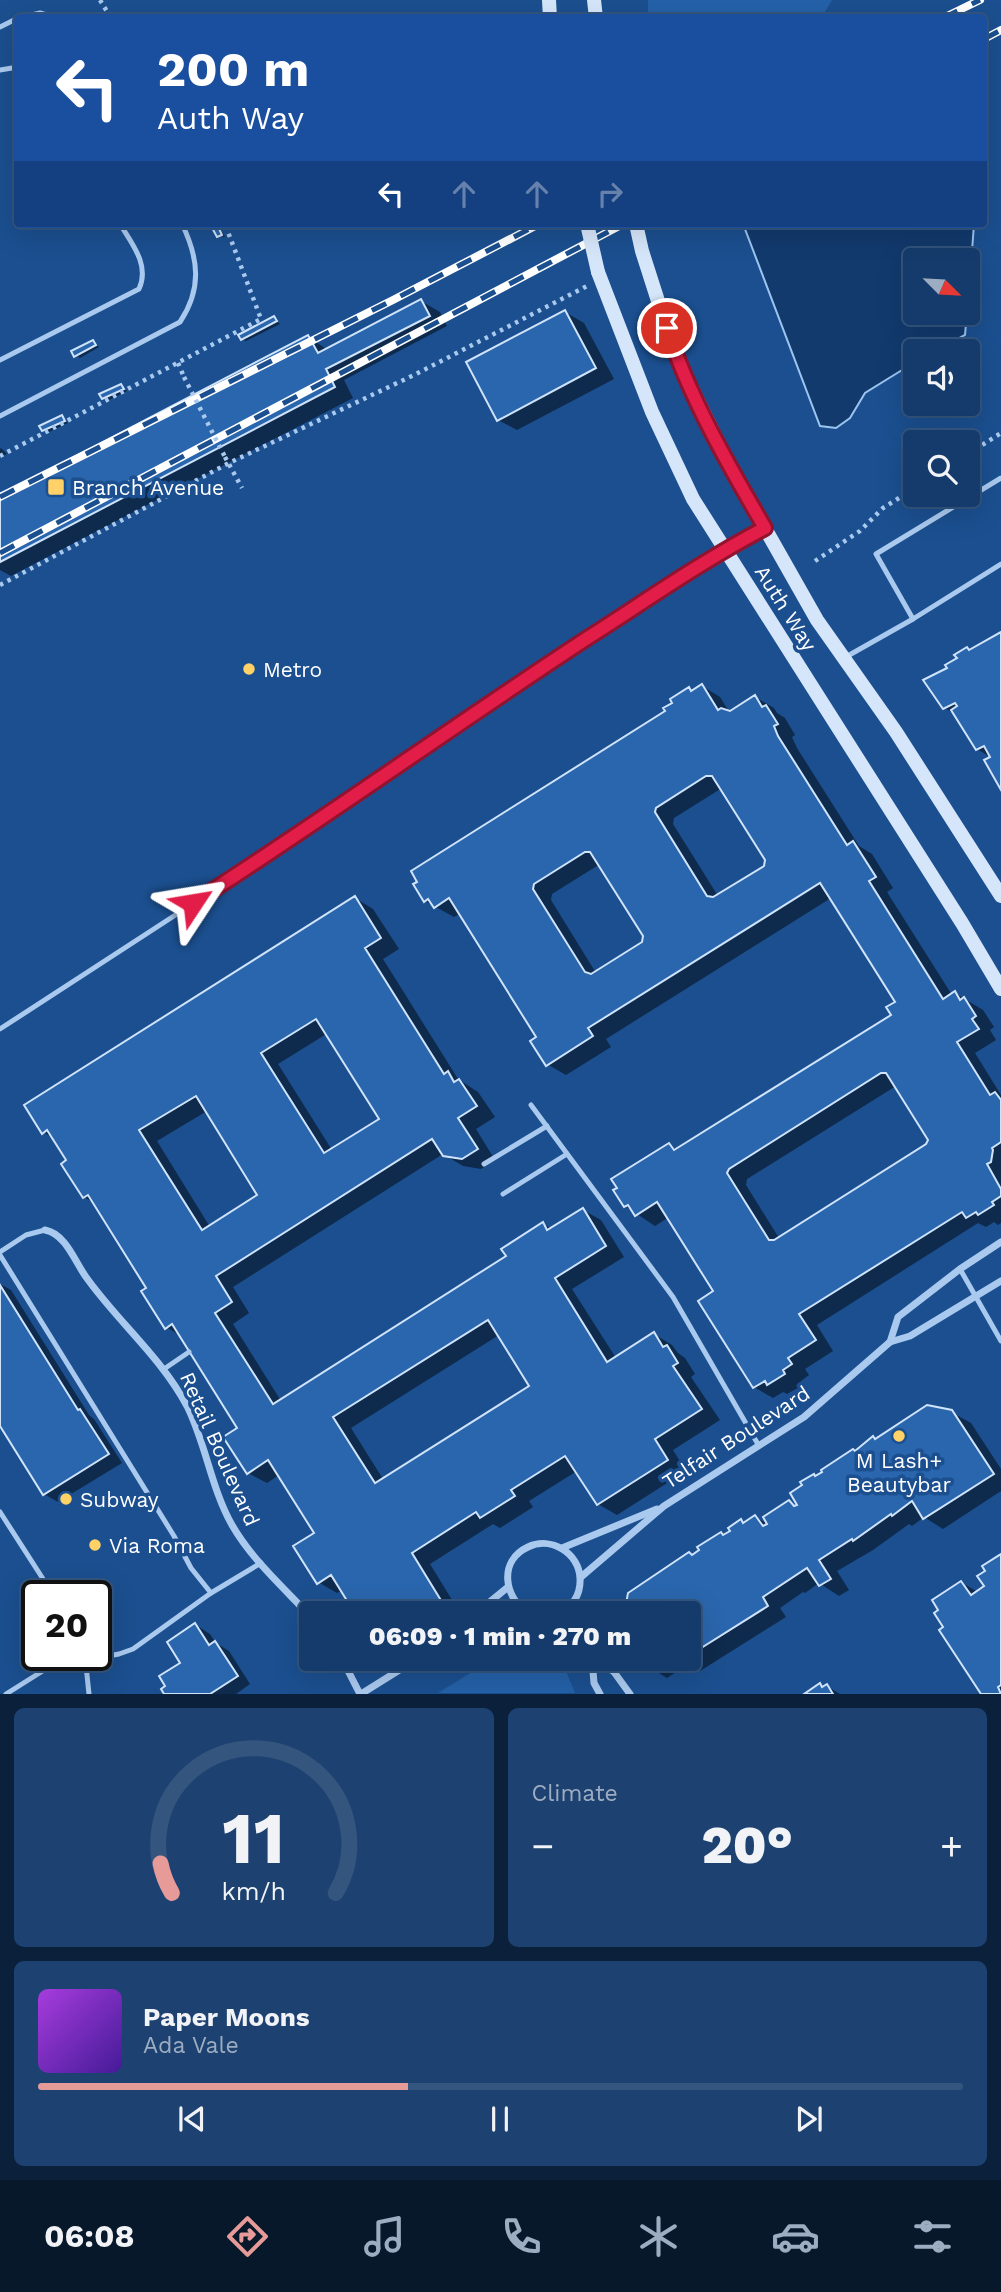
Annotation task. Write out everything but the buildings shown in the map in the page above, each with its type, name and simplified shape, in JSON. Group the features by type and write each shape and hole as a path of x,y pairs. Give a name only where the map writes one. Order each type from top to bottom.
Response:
{"street":[{"name":"Auth Way","path":"588,228 599,276 652,412 694,499 1001,989"},
{"name":"Auth Way","path":"637,228 675,354 732,470 817,620 896,732 1001,896"},
{"name":"Retail Boulevard","path":"45,1230 64,1243 104,1301 164,1369 192,1418 232,1525 299,1604"},
{"name":"Telfair Boulevard","path":"890,1342 898,1317 960,1269 1001,1242"},
{"name":"Telfair Boulevard","path":"580,1577 664,1506 804,1418 890,1342 910,1336 1001,1281"},
{"name":"Telfair Boulevard","path":"562,1548 664,1506"},
{"path":"513,1601 508,1587 511,1564 528,1547 551,1544 562,1548 575,1560 580,1577 577,1597 573,1601"},
{"path":"491,1601 508,1587"},
{"path":"349,1671 361,1693 397,1671"},
{"path":"594,1671 594,1683 600,1693"},
{"path":"612,1671 630,1693"}],"lane":[{"path":"0,360 139,289 144,268 122,228"},
{"path":"0,415 180,322 194,297 196,285 194,260 183,228"},
{"path":"914,619 876,554 1001,478"},
{"path":"0,1029 297,836 501,695 725,550 765,528"},
{"path":"844,658 914,619 1001,564"},
{"path":"531,1105 673,1297 759,1446"},
{"path":"484,1164 547,1126"},
{"path":"503,1194 567,1154"},
{"path":"45,1230 26,1235 0,1253 191,1568 211,1593"},
{"path":"960,1269 1001,1341"},
{"path":"164,1369 189,1352"},
{"path":"0,1512 44,1580"},
{"path":"112,1655 133,1649 211,1593 262,1563"},
{"path":"6,1693 42,1671"},
{"path":"87,1671 89,1693"}],"path":[{"path":"0,456 261,319 227,228"},
{"path":"0,585 229,463 414,375 599,276"},
{"path":"178,363 242,488"},
{"path":"980,446 1001,433"},
{"path":"815,561 860,531 883,508 903,496"}],"shaded area":[{"path":"648,0 832,0 824,14 648,14"},
{"path":"745,228 974,228 972,248 903,248 903,326 966,326 965,335 958,339 903,339 903,369 865,393 850,418 836,428 820,426"},
{"path":"474,1671 566,1671 575,1693 438,1693"}],"railway":[{"path":"951,14 980,0"},
{"path":"987,37 1001,30"},
{"path":"0,497 531,228"},
{"path":"0,553 615,228"}],"place":[{"name":"Branch Avenue","path":"56,487"},
{"name":"Metro","path":"249,669"},
{"name":"M Lash+ Beautybar","path":"899,1436"},
{"name":"Subway","path":"66,1499"},
{"name":"Via Roma","path":"95,1545"}],"route":[{"path":"193,903 297,836 501,695 725,550 765,528 732,470 675,354 667,328"}]}
